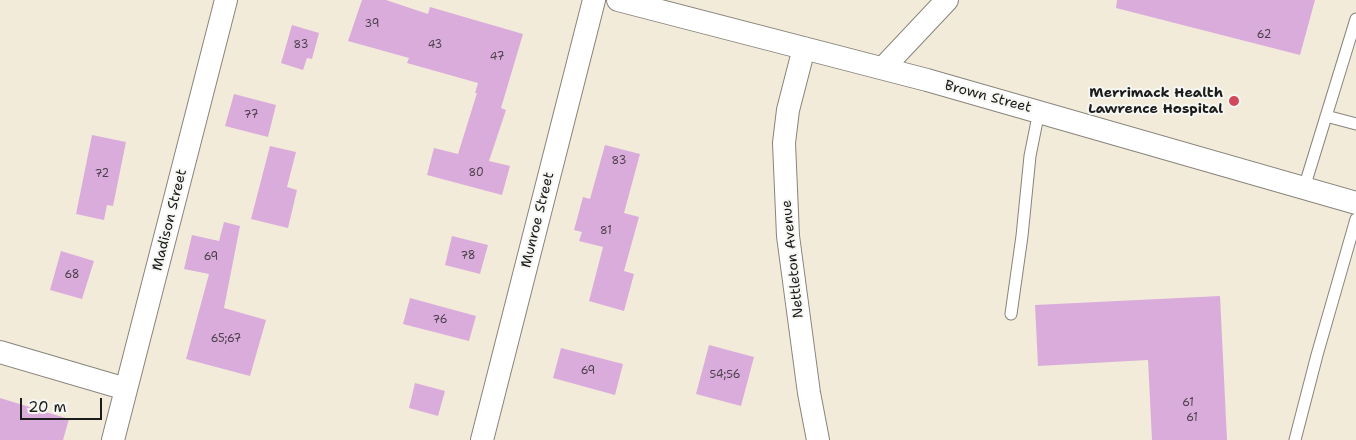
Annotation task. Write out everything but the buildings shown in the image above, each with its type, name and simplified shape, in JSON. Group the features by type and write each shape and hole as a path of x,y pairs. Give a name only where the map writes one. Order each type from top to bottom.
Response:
{"street":[{"name":"Madison Street","path":"112,440 226,0"},
{"name":"Munroe Street","path":"482,440 594,0"},
{"name":"Brown Street","path":"618,0 882,68 1039,111 1356,203"},
{"path":"882,68 946,0"},
{"name":"Nettleton Avenue","path":"804,48 788,110 785,134 786,208 789,246 809,393 818,440"},
{"path":"0,352 126,389"}],"lane":[{"path":"1304,188 1356,20"},
{"path":"1011,314 1022,236 1030,156 1039,111"},
{"path":"1326,116 1356,124"},
{"path":"1294,440 1356,219"}],"place":[{"name":"Merrimack Health Lawrence Hospital","path":"1234,101"}]}
